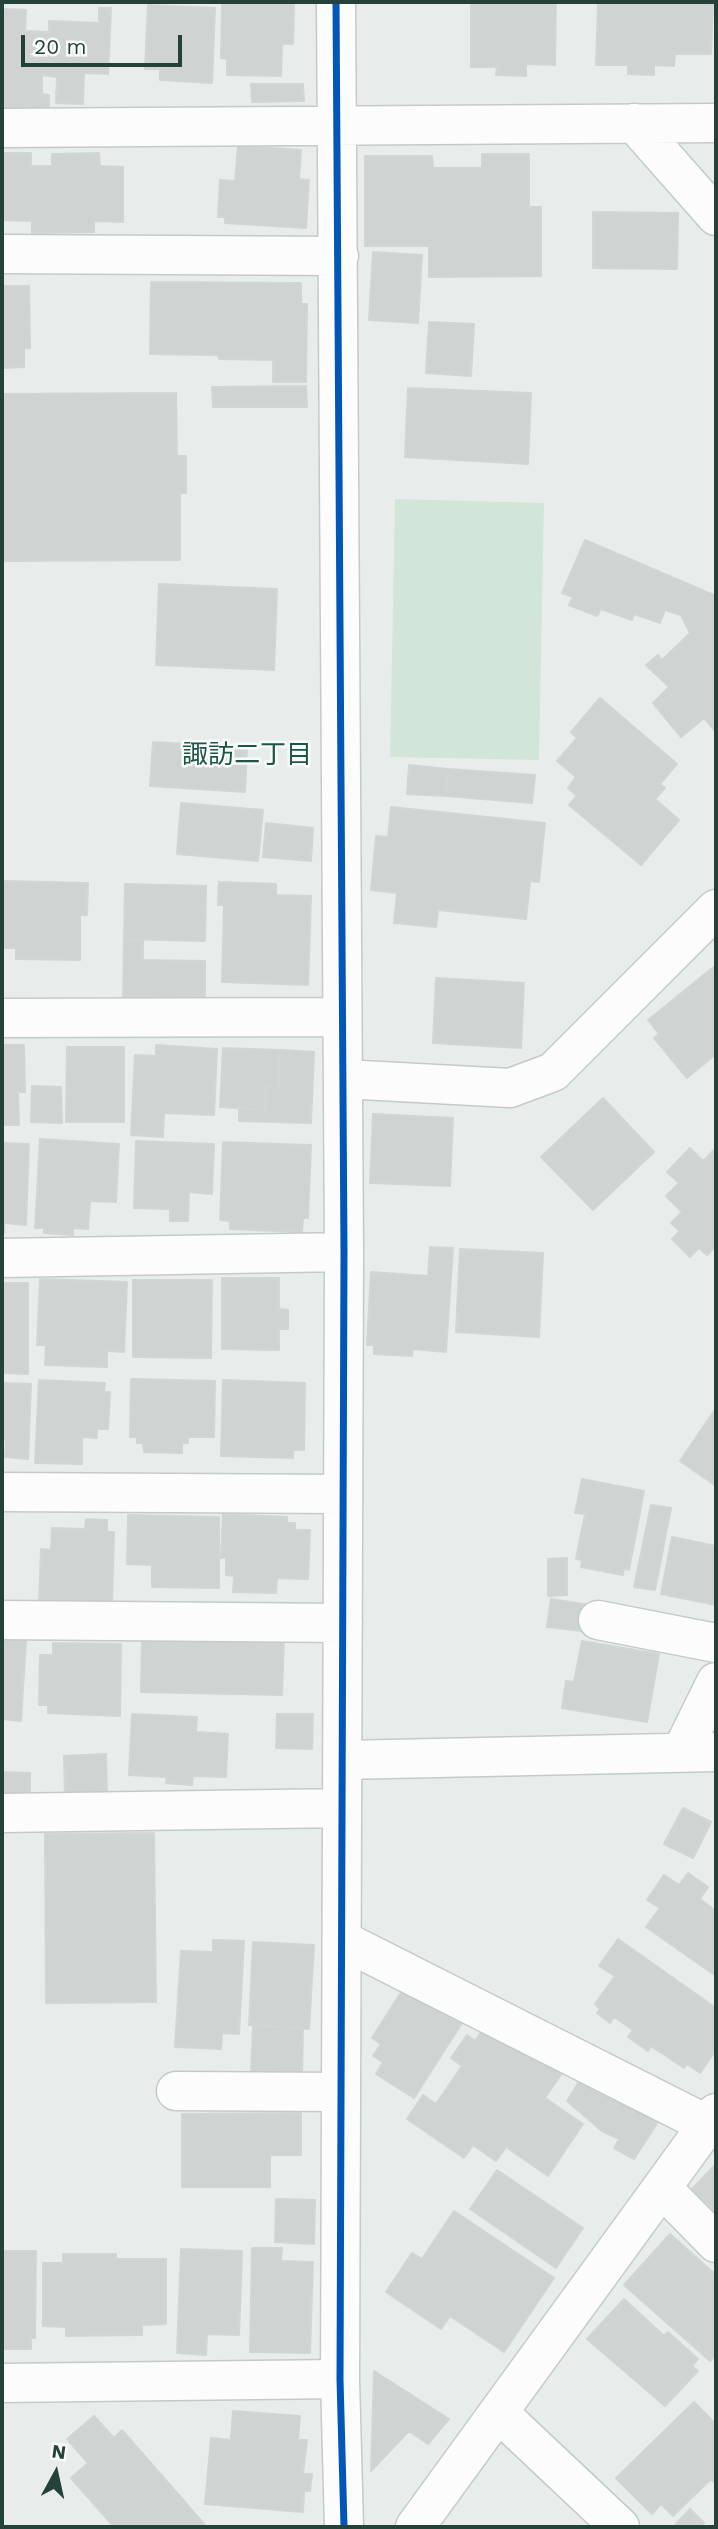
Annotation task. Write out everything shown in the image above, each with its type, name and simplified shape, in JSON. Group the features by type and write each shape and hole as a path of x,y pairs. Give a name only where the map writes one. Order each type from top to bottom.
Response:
{"street":[{"path":"335,2 339,256 344,1252 341,2092 344,2527"},
{"path":"2,128 716,122"},
{"path":"634,123 716,216"},
{"path":"2,254 339,256"},
{"path":"343,1079 510,1088 553,1072 716,909"},
{"path":"2,1018 342,1017"},
{"path":"2,1258 344,1252"},
{"path":"2,1492 343,1494"},
{"path":"2,1620 343,1623"},
{"path":"598,1620 716,1643"},
{"path":"343,1760 699,1751 716,1682"},
{"path":"2,1813 342,1808"},
{"path":"342,1940 712,2119 415,2527"},
{"path":"176,2091 341,2092"},
{"path":"663,2189 716,2243"},
{"path":"2,2384 341,2379"},
{"path":"499,2413 620,2527"}],"green space":[{"path":"395,499 544,503 539,760 390,757"}],"building":[{"path":"222,2 294,2 293,44 282,44 281,76 227,75 227,59 221,58"},
{"path":"471,2 556,2 555,65 526,64 526,76 496,75 497,67 471,67"},
{"path":"598,2 713,2 711,54 675,54 674,66 654,65 654,75 628,74 628,65 596,65"},
{"path":"148,5 215,8 212,83 160,80 160,69 145,69"},
{"path":"99,8 111,8 108,74 84,73 83,104 56,103 57,77 42,75 42,94 49,95 49,109 2,108 2,9 26,10 25,31 49,32 49,21 99,23"},
{"path":"251,84 303,84 304,101 252,102"},
{"path":"238,146 301,150 299,179 309,180 306,228 225,223 225,217 218,217 220,180 235,181"},
{"path":"2,153 31,153 31,166 52,166 52,154 99,153 100,166 123,167 123,222 94,221 94,232 32,233 32,221 2,220"},
{"path":"482,154 529,154 529,207 541,207 541,276 429,277 429,246 365,246 365,156 432,156 433,168 482,168"},
{"path":"593,212 678,213 677,269 593,268"},
{"path":"373,252 422,255 418,323 369,320"},
{"path":"151,282 301,283 301,304 307,304 306,382 273,382 273,360 219,359 218,355 150,354"},
{"path":"2,286 29,286 30,348 24,348 24,367 2,368"},
{"path":"429,322 474,324 471,376 426,373"},
{"path":"306,386 307,407 213,407 212,387"},
{"path":"408,388 531,393 528,464 405,457"},
{"path":"176,393 177,456 186,456 186,493 180,493 180,560 2,561 2,394"},
{"path":"585,540 716,596 715,731 704,718 681,737 653,703 669,687 646,665 658,655 662,660 690,633 681,615 665,610 660,623 634,614 632,620 601,609 597,616 569,605 573,597 562,593"},
{"path":"159,584 277,589 274,670 156,665"},
{"path":"600,698 677,764 660,784 665,788 655,799 679,820 641,865 569,805 577,796 568,788 576,777 557,761 577,738 571,732"},
{"path":"153,742 247,748 245,792 150,786"},
{"path":"409,765 448,769 446,796 407,794"},
{"path":"448,769 535,775 532,803 446,796"},
{"path":"181,803 263,810 258,861 177,854"},
{"path":"391,807 545,823 539,882 530,881 526,919 438,910 436,927 394,923 397,893 371,890 376,836 388,837"},
{"path":"266,823 313,828 311,861 263,857"},
{"path":"2,881 88,883 87,915 80,915 80,960 16,959 16,948 2,948"},
{"path":"219,882 276,884 276,895 311,896 308,985 222,982 224,905 218,905"},
{"path":"125,884 206,886 205,941 124,939"},
{"path":"124,939 143,939 143,960 205,961 205,1002 123,1001"},
{"path":"716,965 716,1054 687,1078 654,1038 659,1034 648,1020"},
{"path":"436,978 524,983 521,1048 433,1043"},
{"path":"2,1045 24,1045 25,1092 18,1092 19,1125 2,1125"},
{"path":"156,1045 217,1049 214,1115 164,1113 163,1137 131,1135 135,1055 156,1056"},
{"path":"67,1047 124,1047 124,1122 66,1122"},
{"path":"223,1048 280,1050 279,1088 266,1087 265,1110 220,1107"},
{"path":"280,1050 314,1052 311,1123 239,1121 239,1108 265,1110 266,1087 279,1088"},
{"path":"32,1086 61,1087 62,1123 31,1122"},
{"path":"603,1098 654,1152 593,1210 541,1157"},
{"path":"373,1114 453,1118 450,1186 370,1183"},
{"path":"40,1139 119,1144 116,1202 90,1201 88,1229 73,1228 73,1235 44,1233 44,1228 35,1228"},
{"path":"136,1141 214,1144 212,1194 189,1192 188,1221 170,1221 170,1209 134,1208"},
{"path":"223,1142 311,1145 308,1218 303,1218 302,1232 230,1229 230,1221 220,1220"},
{"path":"2,1143 29,1144 26,1225 4,1223 4,1233 2,1233"},
{"path":"690,1148 703,1161 716,1148 716,1246 707,1255 699,1248 690,1257 672,1239 680,1231 671,1223 682,1212 666,1196 679,1183 667,1172"},
{"path":"430,1247 453,1248 446,1352 413,1349 412,1356 374,1354 374,1345 367,1345 371,1272 428,1276"},
{"path":"460,1249 543,1253 539,1337 456,1332"},
{"path":"222,1278 279,1278 279,1309 288,1310 288,1329 279,1329 279,1350 222,1349"},
{"path":"40,1279 127,1282 124,1352 107,1351 107,1367 45,1365 46,1345 37,1345"},
{"path":"133,1280 212,1280 211,1358 133,1357"},
{"path":"2,1283 28,1283 28,1374 2,1373"},
{"path":"131,1379 215,1381 214,1437 188,1437 188,1443 182,1443 182,1453 144,1452 143,1443 137,1443 137,1437 130,1437"},
{"path":"39,1380 105,1383 104,1392 110,1392 108,1429 97,1429 97,1438 82,1437 82,1464 35,1463"},
{"path":"223,1380 305,1383 304,1450 293,1450 293,1458 221,1456"},
{"path":"2,1383 31,1384 28,1459 5,1457 6,1440 2,1440"},
{"path":"716,1408 716,1486 680,1461"},
{"path":"582,1479 644,1491 629,1570 624,1568 623,1575 581,1567 582,1560 576,1559 585,1514 575,1513"},
{"path":"651,1505 671,1508 655,1590 634,1587"},
{"path":"223,1514 287,1517 287,1523 295,1523 295,1530 310,1530 308,1579 277,1578 276,1593 233,1592 234,1576 226,1575 226,1557 221,1558"},
{"path":"128,1515 219,1517 219,1588 152,1587 152,1565 127,1564"},
{"path":"86,1519 107,1520 107,1532 114,1532 112,1605 39,1602 41,1549 51,1550 52,1528 85,1529"},
{"path":"672,1537 716,1546 716,1605 661,1594"},
{"path":"567,1558 567,1595 548,1596 548,1559"},
{"path":"551,1599 595,1606 591,1632 547,1627"},
{"path":"142,1635 284,1637 282,1695 141,1692"},
{"path":"2,1638 26,1640 21,1721 2,1719"},
{"path":"582,1641 659,1654 647,1722 562,1708 566,1681 574,1682"},
{"path":"53,1643 121,1644 120,1716 48,1713 48,1705 39,1705 40,1655 53,1655"},
{"path":"132,1714 197,1717 196,1732 228,1734 226,1777 193,1776 192,1785 166,1783 167,1777 129,1775"},
{"path":"277,1714 313,1714 312,1749 276,1748"},
{"path":"106,1754 107,1796 65,1797 64,1756"},
{"path":"2,1772 30,1773 30,1794 2,1794"},
{"path":"683,1808 711,1822 693,1858 664,1844"},
{"path":"154,1833 156,2002 46,2003 45,1834"},
{"path":"688,1873 708,1887 700,1899 716,1911 716,1976 646,1927 660,1908 647,1900 664,1875 679,1885"},
{"path":"618,1939 716,2008 716,2050 700,2073 687,2064 684,2068 651,2046 648,2051 628,2037 633,2030 614,2017 610,2023 597,2013 600,2009 595,2004 615,1976 599,1966"},
{"path":"213,1940 244,1941 239,2034 222,2033 221,2049 175,2047 181,1951 213,1952"},
{"path":"253,1942 314,1945 309,2029 249,2025"},
{"path":"405,1986 462,2023 414,2098 376,2074 383,2062 373,2056 381,2044 372,2038"},
{"path":"486,2025 564,2070 545,2098 583,2124 548,2176 506,2147 496,2161 473,2145 464,2158 407,2119 423,2095 436,2104 462,2066 451,2058 467,2035 475,2041"},
{"path":"253,2026 303,2028 302,2074 251,2073"},
{"path":"583,2075 660,2119 634,2159 614,2148 619,2139 602,2131 567,2101"},
{"path":"301,2113 301,2155 270,2155 270,2187 182,2187 182,2114"},
{"path":"716,2164 716,2212 692,2189"},
{"path":"497,2170 583,2228 556,2268 470,2209"},
{"path":"276,2199 315,2200 314,2244 275,2242"},
{"path":"454,2211 554,2278 504,2352 450,2316 441,2329 386,2292 412,2253 422,2259"},
{"path":"670,2234 716,2275 716,2355 710,2361 624,2285"},
{"path":"252,2248 282,2248 281,2261 313,2262 310,2353 250,2352"},
{"path":"181,2249 242,2251 239,2335 207,2334 206,2355 177,2353"},
{"path":"2,2251 36,2251 35,2338 31,2338 31,2349 2,2349"},
{"path":"63,2254 116,2254 116,2259 166,2259 166,2324 142,2325 142,2335 66,2336 66,2327 43,2326 43,2263 63,2263"},
{"path":"624,2299 664,2336 668,2332 698,2359 692,2366 698,2371 665,2406 587,2339"},
{"path":"374,2371 449,2419 428,2444 409,2431 371,2471"},
{"path":"694,2402 716,2424 716,2484 711,2479 673,2516 661,2504 652,2514 616,2478"},
{"path":"233,2411 300,2416 298,2440 307,2440 303,2474 312,2474 310,2491 304,2491 303,2512 205,2504 211,2438 231,2440"},
{"path":"94,2416 114,2438 122,2430 205,2525 114,2527 71,2478 88,2463 67,2439"},
{"path":"690,2509 704,2523 700,2527 673,2527"}],"cycle path":[{"path":"336,2 344,1252 340,2379 344,2527"}],"district":[{"name":"諏訪二丁目","path":"247,755"}]}
